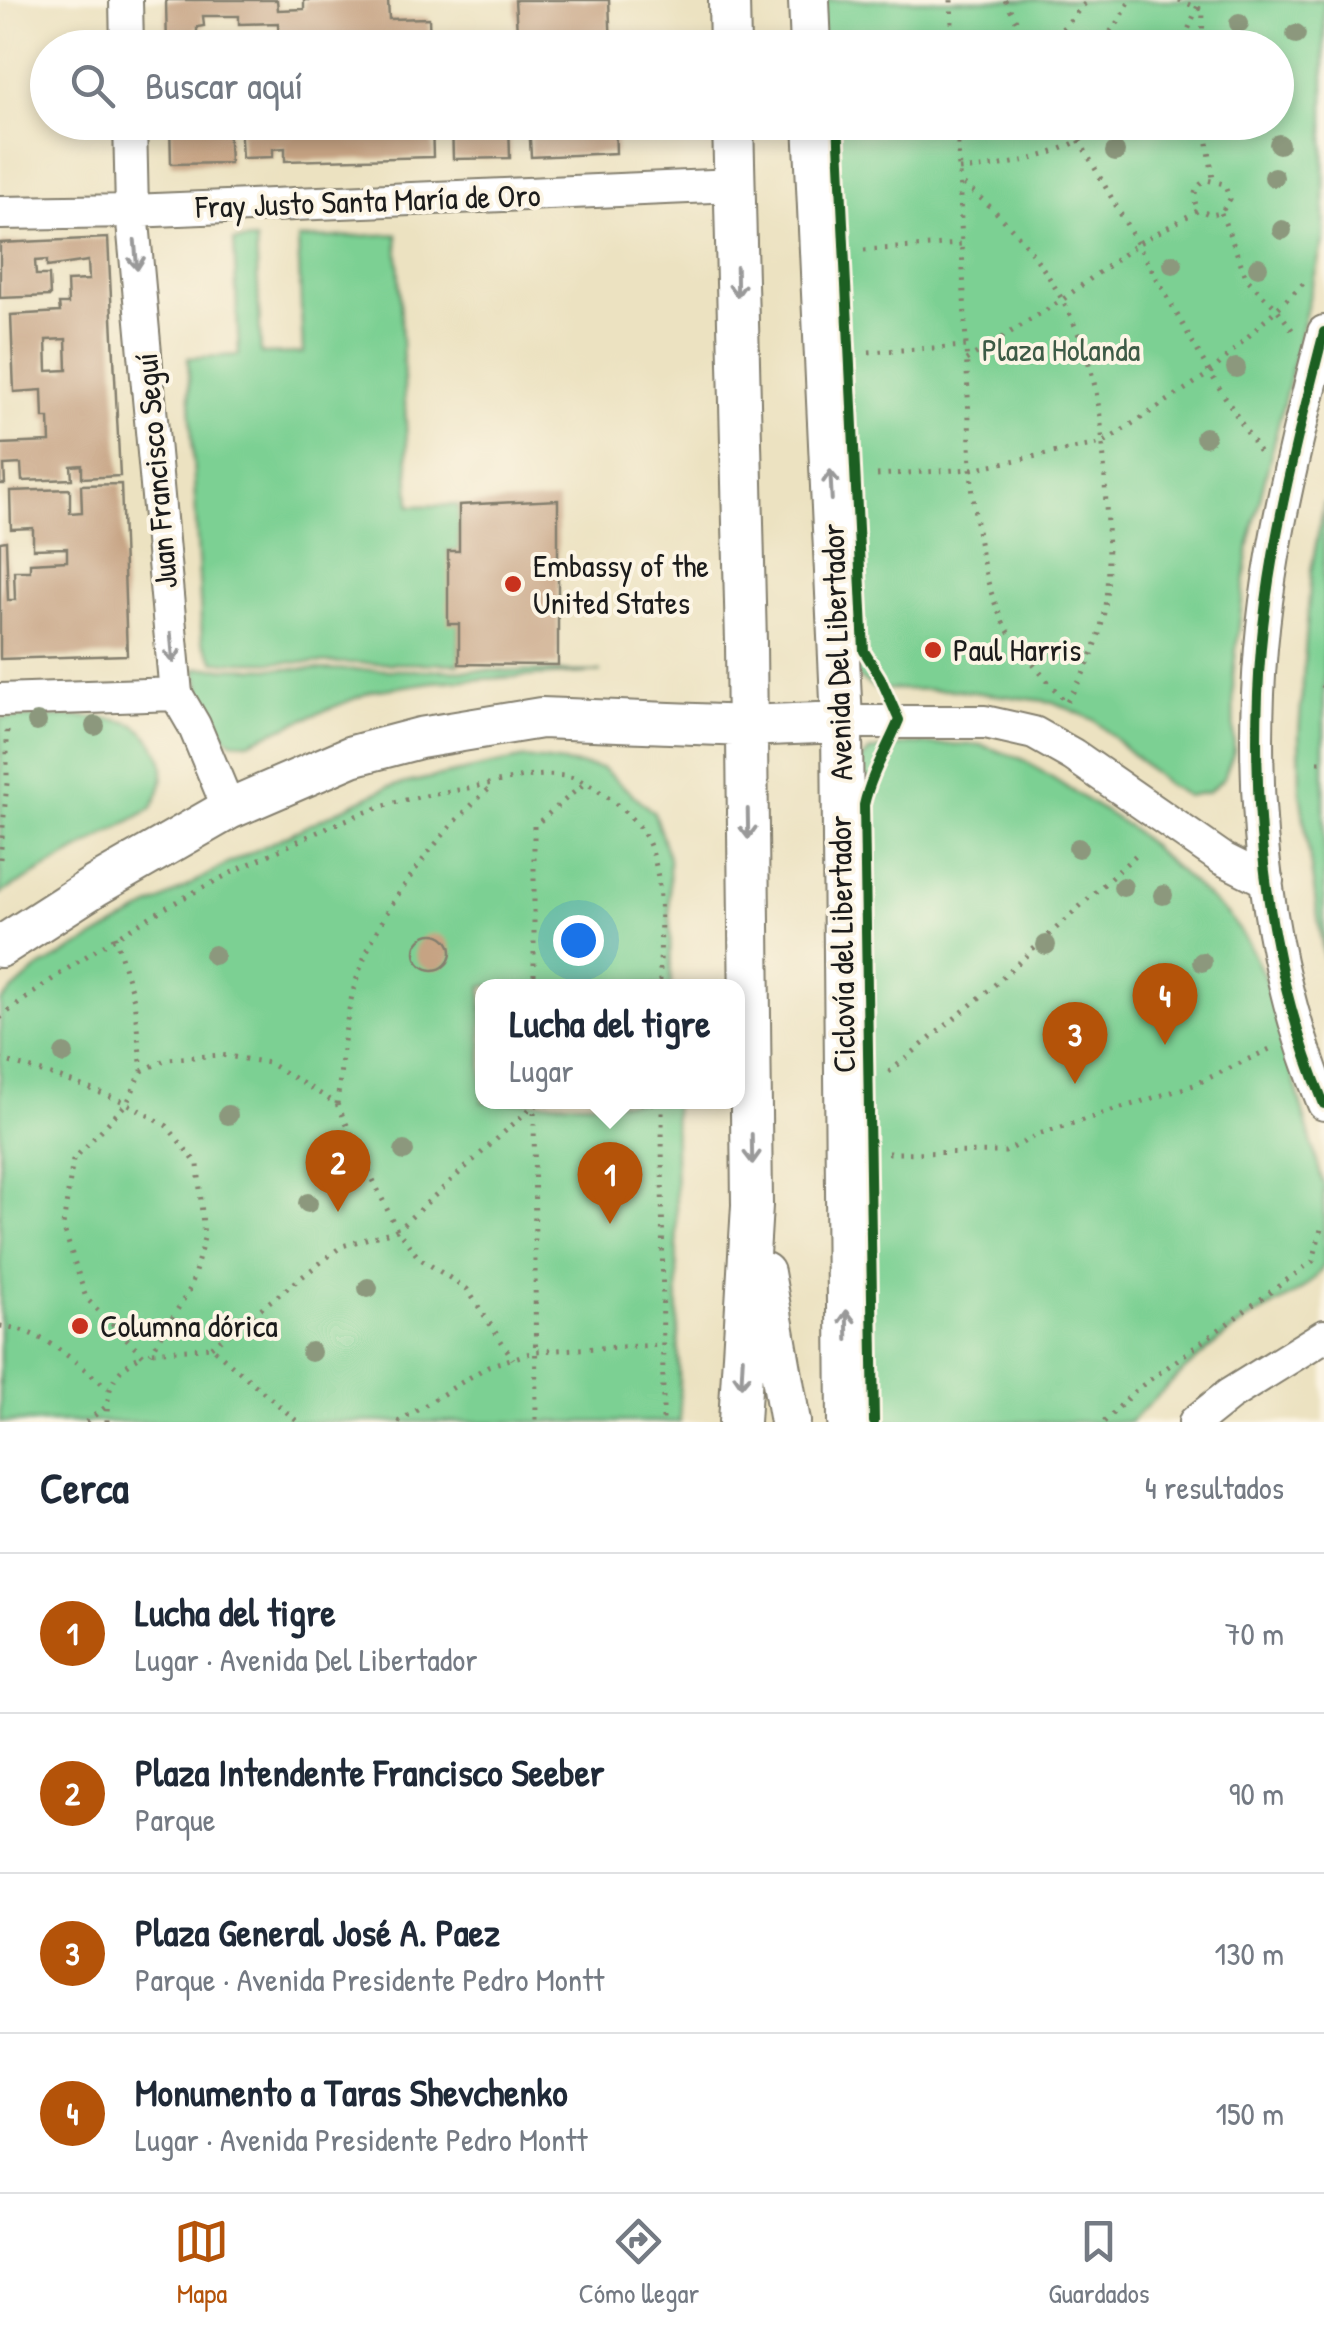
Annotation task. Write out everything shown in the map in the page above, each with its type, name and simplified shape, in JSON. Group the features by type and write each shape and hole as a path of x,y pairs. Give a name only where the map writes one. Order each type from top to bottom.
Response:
{"main road":[{"path":"729,0 730,30"},
{"path":"809,0 810,30"},
{"path":"734,140 747,726 752,1205 739,1422"},
{"name":"Avenida Del Libertador","path":"815,140 842,722 848,1422"},
{"path":"0,947 228,809 352,756 470,728 542,718 747,726 842,722"},
{"path":"752,1205 790,1422"}],"street":[{"path":"126,0 127,30"},
{"name":"Juan Francisco Seguí","path":"130,140 132,211 176,694 194,725 228,809"},
{"name":"Fray Justo Santa María de Oro","path":"0,213 132,211 735,185"},
{"path":"1309,332 1272,557 1262,646 1256,778 1267,881 1290,996 1324,1104"},
{"path":"4,713 176,694"},
{"path":"842,722 985,722 1034,733 1073,754 1223,859 1267,881"},
{"path":"1195,1422 1230,1394 1324,1336"}],"path":[{"path":"951,0 952,30"},
{"path":"1005,0 1023,30"},
{"path":"1060,30 1088,0"},
{"path":"1112,30 1130,0"},
{"path":"1179,0 1198,4 1203,10 1202,30"},
{"path":"1187,30 1198,4"},
{"path":"958,140 971,468 984,562 1004,624 1066,703 1094,658 1107,607 1104,443 1090,367 1062,300 1038,260 1002,219 960,182"},
{"path":"1077,140 1262,456"},
{"path":"959,170 1010,166 1084,140"},
{"path":"1207,140 1213,180"},
{"path":"1213,180 1224,184 1228,204 1221,213 1210,215 1200,210 1194,199 1197,188 1213,180"},
{"path":"966,360 1062,300 1138,244 1200,210"},
{"path":"1221,213 1247,279 1277,309 1309,332"},
{"path":"864,250 962,244"},
{"path":"877,475 971,468 1104,443 1210,373 1306,281"},
{"path":"869,352 966,346"},
{"path":"0,858 8,783 4,713"},
{"path":"0,1018 115,936 236,870 315,833 391,804 531,776 571,777 585,782 625,812 643,832 658,864 660,979"},
{"path":"336,1104 356,978 381,925 430,853 467,808 498,782"},
{"path":"534,979 534,826 585,782"},
{"path":"889,1072 989,990 1140,852"},
{"path":"115,936 134,1000 142,1071 127,1103 73,1160 62,1226 86,1298 143,1355"},
{"path":"888,1153 1005,1152 1052,1130 1194,1085 1278,1045"},
{"path":"142,1071 167,1059 222,1055 269,1063 336,1104 397,1230 419,1258 467,1289 513,1358"},
{"path":"0,1059 127,1103 167,1126 198,1164 204,1238 191,1288 151,1353"},
{"path":"107,1422 109,1388 120,1369 151,1353 211,1347 342,1246 397,1230 528,1109"},
{"path":"534,1109 536,1422"},
{"path":"662,1109 664,1422"},
{"path":"1104,1422 1136,1390 1313,1261 1321,1229"},
{"path":"0,1326 20,1328 64,1354 109,1388"},
{"path":"398,1422 488,1366 513,1358 538,1351 662,1345"},
{"path":"211,1347 298,1422"},
{"path":"86,1422 108,1405"}],"green space":[{"name":"Plaza Holanda","path":"819,0 1324,0 1324,237 1249,544 1233,675 1234,751 1224,778 1208,792 1187,796 1166,784 1094,720 1053,702 956,690 875,689 855,675 825,140 1294,140 1294,30 820,30"},
{"path":"397,234 410,506 459,505 459,551 448,551 459,624 459,664 215,662 202,641 188,358 239,355 234,241 256,240 261,354 303,353 298,239"},
{"path":"1324,502 1324,960 1300,791 1299,733 1311,571"},
{"path":"195,668 602,672 432,682 373,691 245,742 232,741 218,729"},
{"path":"0,718 112,719 138,727 154,744 163,765 161,787 151,809 0,894"},
{"path":"909,744 981,745 1022,759 1132,829 1230,917 1266,980 1324,1187 1324,1265 1298,1292 1212,1346 1130,1422 858,1422 859,763 870,751"},
{"path":"525,758 602,768 654,813 669,858 671,979 475,979 475,1109 674,1109 680,1422 0,1422 0,1002 36,970 229,863 388,787"}],"building":[{"path":"166,0 277,0 278,10 304,9 304,0 388,0 389,19 429,18 429,30 278,30 278,23 239,24 239,16 203,16 204,26 197,30 167,30"},
{"path":"515,0 609,0 610,30 517,30"},
{"path":"170,140 229,140 230,163 171,164"},
{"path":"241,140 433,140 433,157 285,161 285,148 273,149 273,157 242,158"},
{"path":"452,140 510,140 510,158 453,159"},
{"path":"530,140 616,140 616,153 531,157"},
{"path":"108,238 120,476 82,478 82,465 71,466 72,479 22,481 21,464 4,465 5,484 0,484 0,444 50,442 49,418 43,418 42,390 14,392 11,315 60,312 59,304 68,304 67,281 89,280 88,261 47,267 47,260 35,261 36,275 49,275 50,296 0,298 0,243","holes":["66,339 67,370 47,371 46,340"]},
{"path":"121,484 127,655 0,659 0,542 6,541 8,600 15,600 14,571 30,571 30,563 67,561 67,548 33,549 33,528 11,529 10,491 70,489 70,513 82,512 81,485"},
{"path":"558,500 558,665 459,664 459,624 448,624 448,551 459,551 459,505"},
{"path":"433,934 446,939 451,952 446,965 433,970 420,965 415,952 420,939"}],"cycle path":[{"name":"Ciclovía del Libertador","path":"839,140 864,651 899,720 864,805 874,1422"},
{"path":"1324,332 1273,556 1263,624 1257,763 1269,904 1301,1040 1324,1104"}],"place":[{"name":"Embassy of the United States","path":"513,584"},
{"name":"Paul Harris","path":"933,650"},
{"name":"Monumento a Taras Shevchenko","path":"1165,1045"},
{"name":"Plaza General José A. Paez","path":"1075,1084"},
{"name":"Plaza Intendente Francisco Seeber","path":"338,1212"},
{"name":"Lucha del tigre","path":"610,1224"},
{"name":"Columna dórica","path":"80,1326"}]}
